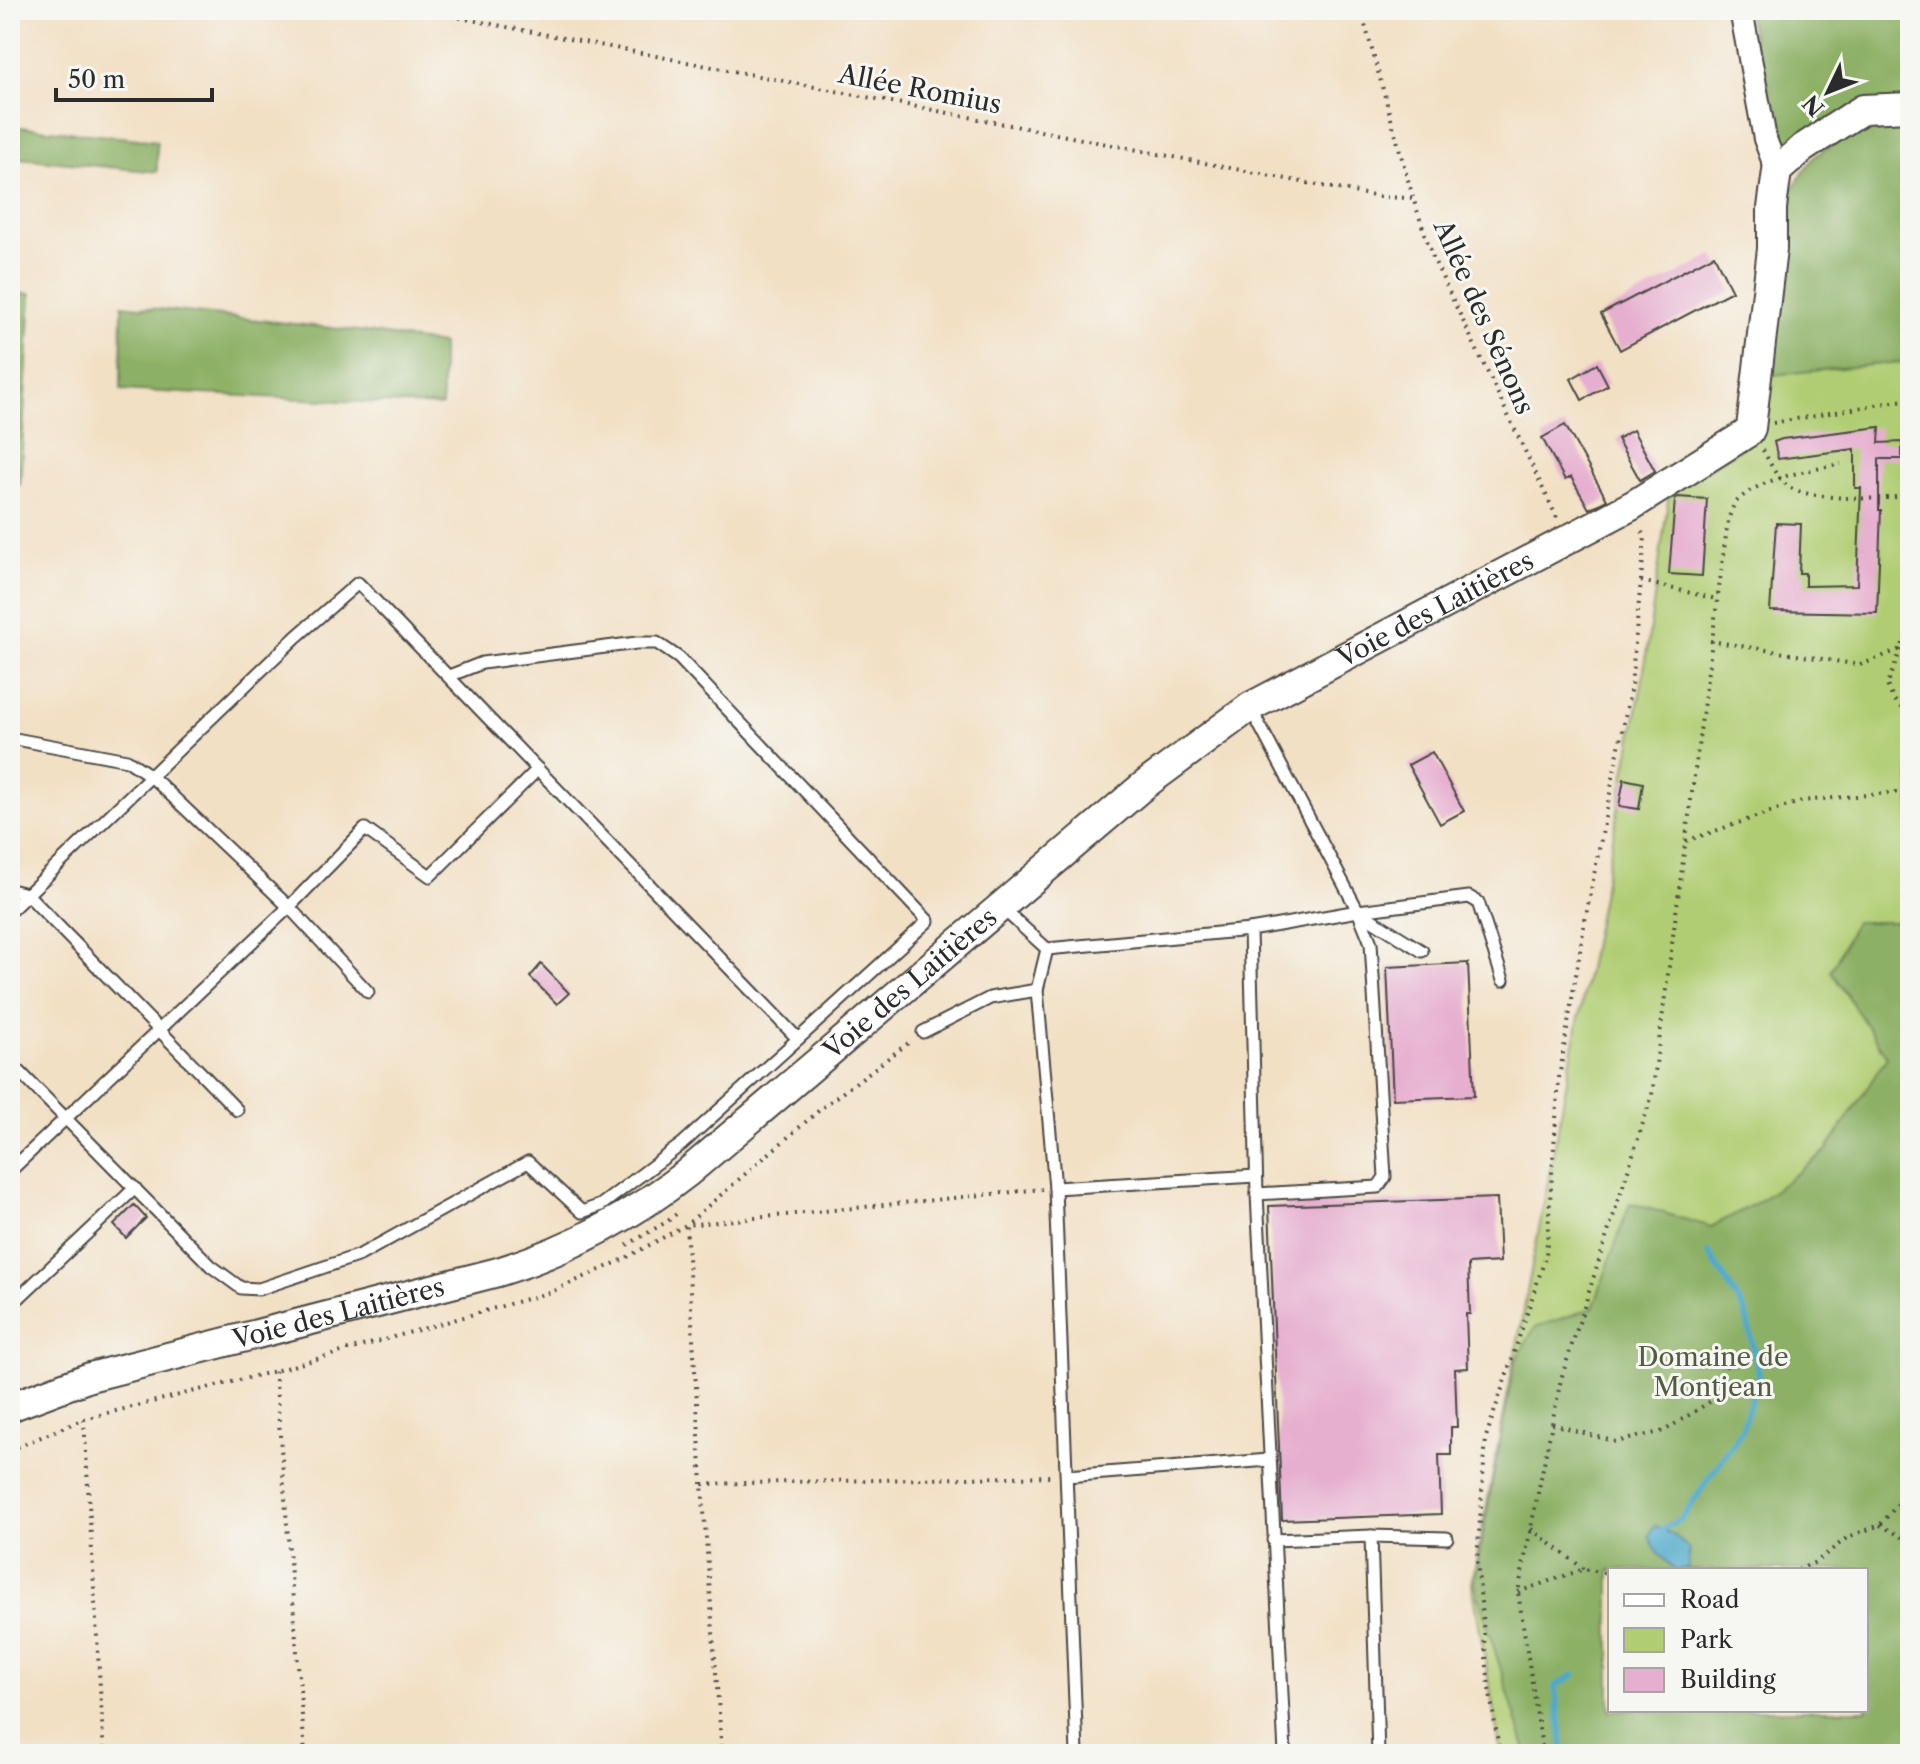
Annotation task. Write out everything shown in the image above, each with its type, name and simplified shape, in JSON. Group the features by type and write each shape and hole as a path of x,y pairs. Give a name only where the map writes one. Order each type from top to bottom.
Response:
{"street":[{"path":"1741,10 1765,139 1777,171 1772,208 1772,249 1750,430"},
{"path":"1777,171 1803,148 1863,109 1910,107"},
{"name":"Voie des Laitières","path":"10,1407 90,1377 498,1272 537,1260 596,1233 649,1202 687,1173 1153,777 1250,707 1633,505 1750,430"}],"lane":[{"path":"10,911 296,637 358,583 798,1039"},
{"path":"10,1062 211,1266 241,1288 259,1289 360,1255 528,1162 582,1212 601,1205 682,1144 928,921 679,658 657,643 482,663 449,676"},
{"path":"1250,707 1358,911 1371,943 1385,1177 1378,1187 1257,1194"},
{"path":"10,738 127,760 151,776 289,907 368,992"},
{"path":"10,1171 289,907 365,829 430,876 538,769"},
{"path":"10,890 27,894 237,1110"},
{"path":"1000,906 1047,949 1250,930 1358,911 1469,897 1478,902 1503,980"},
{"path":"1358,911 1422,951"},
{"path":"1250,930 1256,1176 1285,1754"},
{"path":"1047,949 1037,990 1055,1188 1077,1754"},
{"path":"923,1032 990,998 1037,990"},
{"path":"1055,1188 1256,1176"},
{"path":"10,1306 135,1188"},
{"path":"1067,1476 1269,1460"},
{"path":"1273,1540 1371,1536 1447,1538"},
{"path":"1371,1536 1378,1754"}],"path":[{"name":"Allée Romius","path":"420,10 1379,197 1413,198"},
{"name":"Allée des Sénons","path":"1361,10 1413,198 1433,258 1566,538"},
{"path":"1910,435 1909,400 1750,430 1780,479 1795,490 1831,496 1898,499 1910,494"},
{"path":"1543,1754 1518,1592 1561,1379 1652,1095 1728,520 1734,504 1754,489 1780,479 1841,464"},
{"path":"1500,1754 1489,1688 1477,1560 1486,1437 1546,1256 1559,1078 1584,926 1631,686 1645,537 1633,505"},
{"path":"1641,581 1716,599"},
{"path":"1910,624 1887,685 1893,699 1910,716"},
{"path":"1710,641 1860,665 1901,649"},
{"path":"1686,841 1802,801 1910,791"},
{"path":"722,1754 686,1225 1055,1188"},
{"path":"1552,1424 1616,1442 1664,1431 1711,1401 1732,1352"},
{"path":"275,1371 305,1754"},
{"path":"84,1419 104,1754"},
{"path":"702,1484 1067,1476"},
{"path":"1802,1568 1816,1562 1848,1537 1880,1525 1910,1490"},
{"path":"1880,1525 1910,1541"},
{"path":"1531,1528 1584,1569 1608,1574"},
{"path":"1518,1592 1584,1569"}],"green space":[{"path":"1747,10 1910,10 1910,97 1798,140 1780,140 1770,126"},
{"path":"1868,120 1910,121 1910,361 1763,376 1784,200 1815,156"},
{"name":"Domaine de Montjean","path":"1910,121 1910,1754 1501,1754 1472,1583 1642,684 1669,494 1747,444 1778,250"},
{"path":"10,126 157,141 157,172 10,157"},
{"path":"10,292 31,294 20,485 10,484"},
{"path":"122,305 367,332 442,344 442,406 121,390"},
{"path":"1855,922 1910,922 1910,1754 1527,1754 1474,1583 1514,1364 1535,1327 1593,1308 1630,1203 1711,1227 1760,1201 1826,1151 1887,1057 1831,971"}],"water":[{"path":"1654,1525 1675,1536 1689,1549 1688,1568 1672,1568 1658,1553 1649,1536"}],"building":[{"path":"1714,255 1732,291 1620,350 1601,314"},
{"path":"1597,364 1608,385 1582,400 1571,379"},
{"path":"1565,425 1607,500 1589,509 1571,477 1565,480 1542,438"},
{"path":"1880,427 1879,443 1902,442 1902,459 1879,459 1881,510 1877,613 1770,611 1776,523 1801,524 1799,573 1805,573 1805,586 1857,585 1861,488 1855,488 1855,449 1778,459 1774,442"},
{"path":"1633,430 1655,471 1640,480 1617,439"},
{"path":"1675,499 1707,499 1702,576 1669,574"},
{"path":"1432,752 1464,811 1440,824 1408,765"},
{"path":"1624,779 1643,783 1639,809 1619,806"},
{"path":"1468,963 1474,1096 1393,1099 1387,967"},
{"path":"541,964 569,993 557,1004 530,977"},
{"path":"1497,1198 1500,1262 1468,1264 1468,1368 1455,1369 1457,1427 1451,1427 1451,1455 1439,1455 1441,1514 1282,1520 1269,1206"},
{"path":"134,1205 146,1218 126,1238 114,1225"}],"waterway":[{"path":"1663,1529 1682,1518 1742,1430 1759,1374 1745,1311 1708,1252"},
{"path":"1564,1754 1555,1686 1574,1675"}]}
